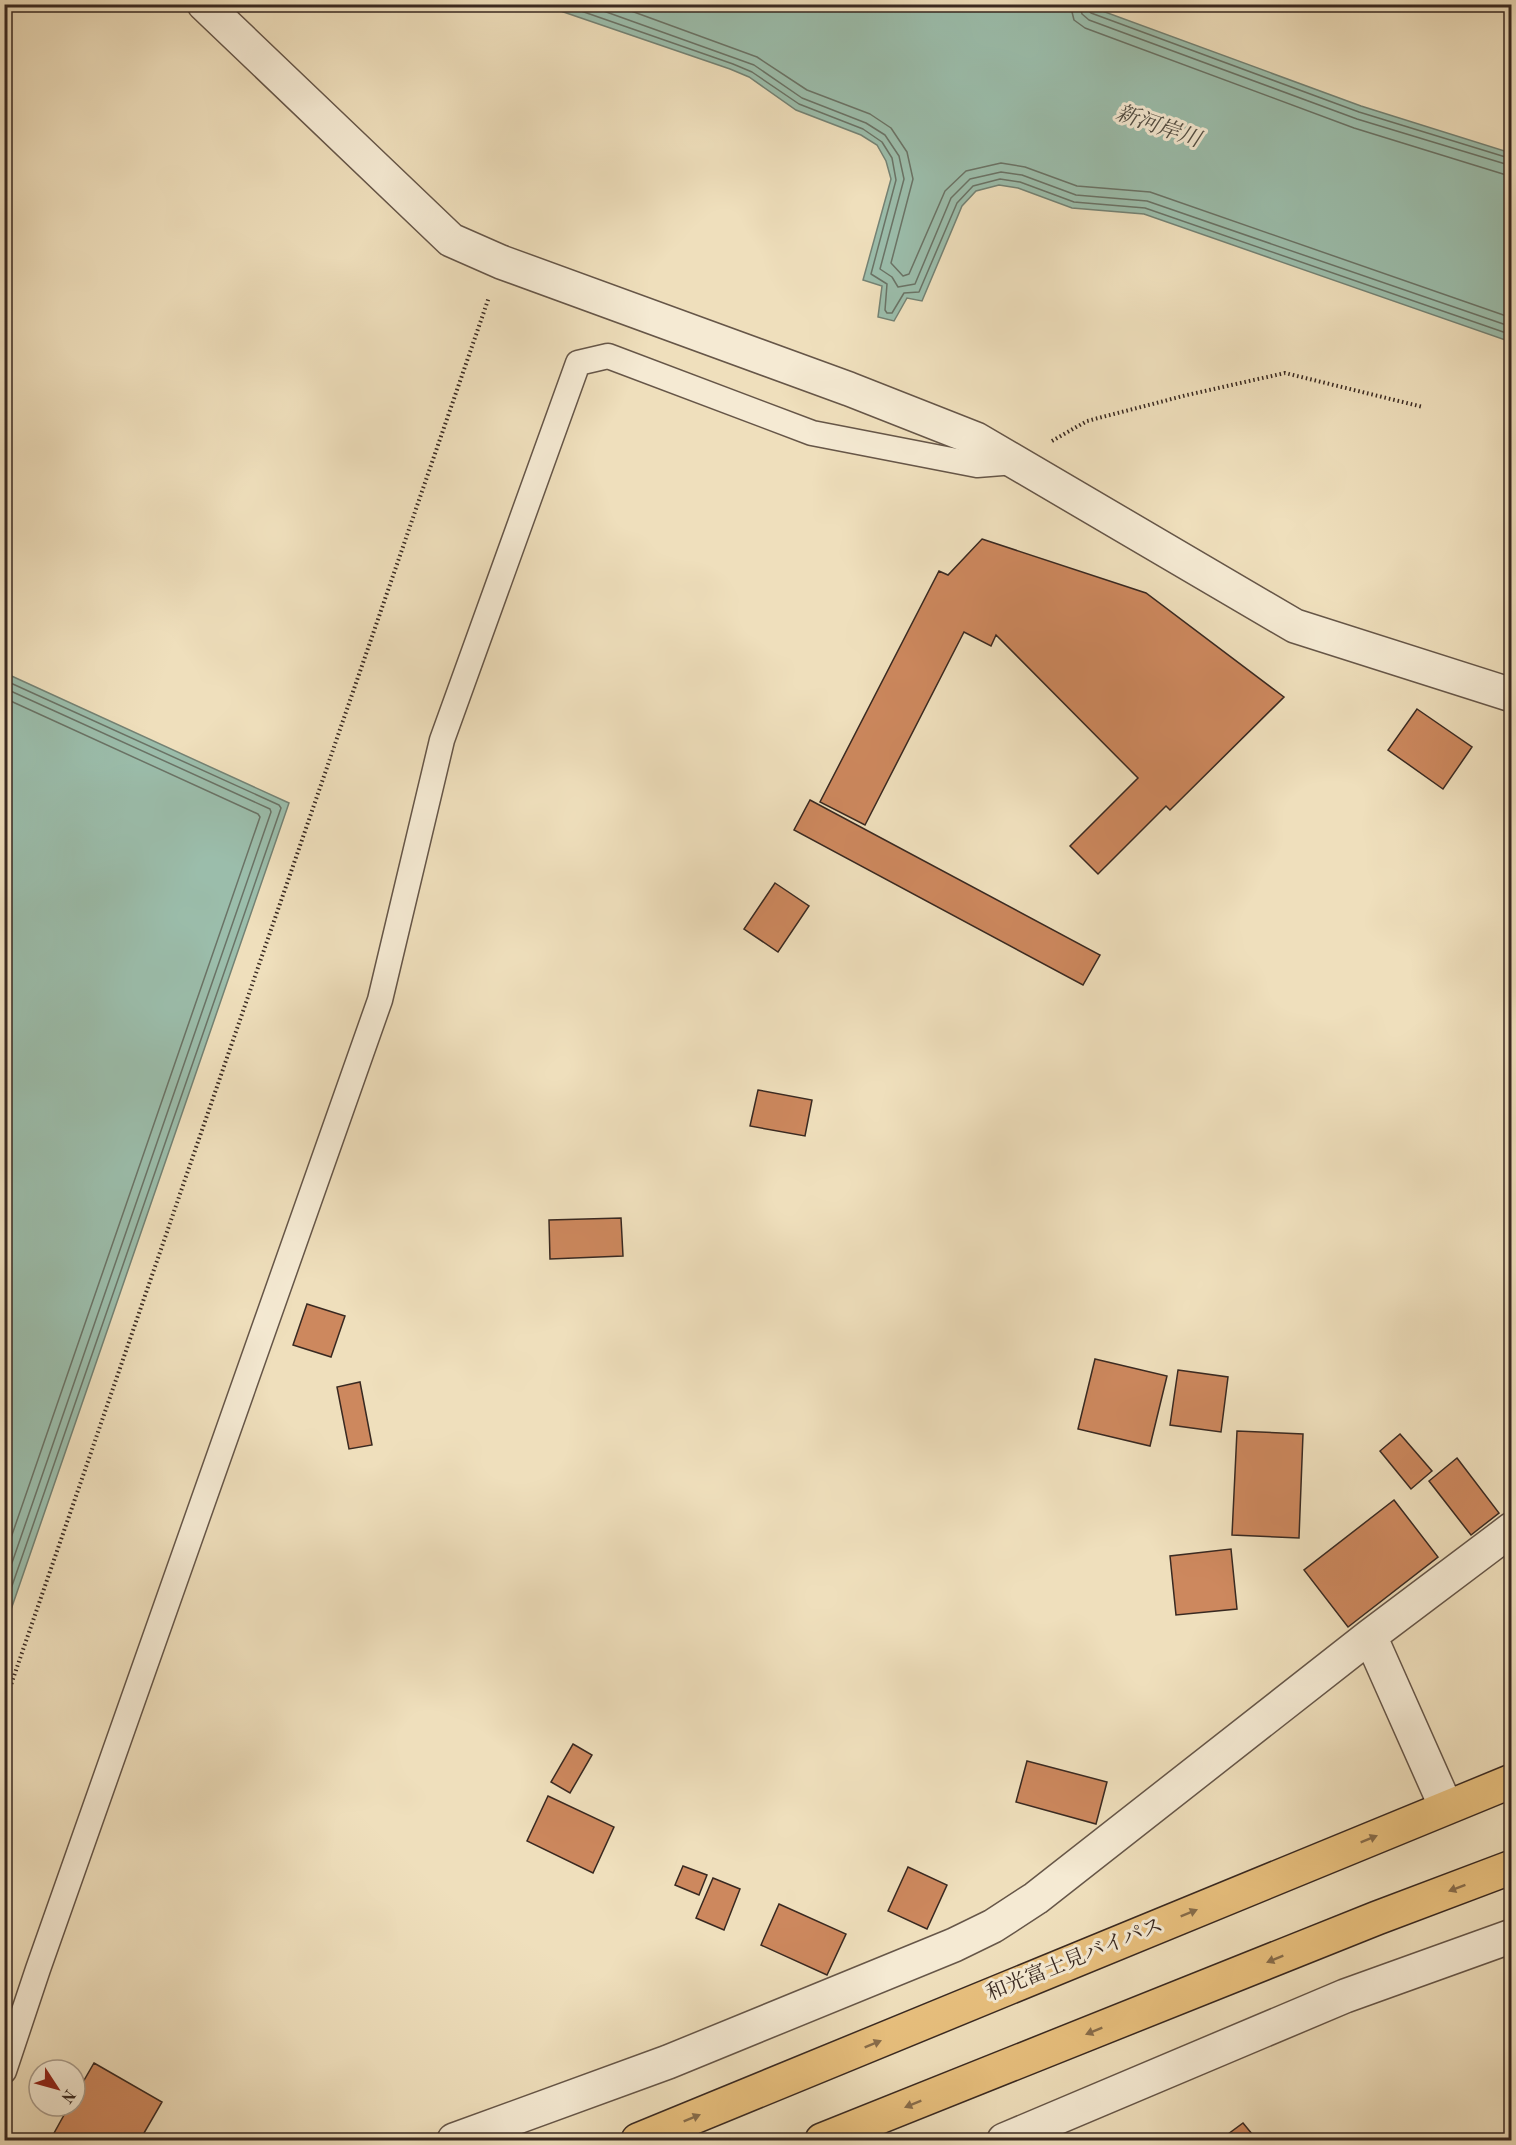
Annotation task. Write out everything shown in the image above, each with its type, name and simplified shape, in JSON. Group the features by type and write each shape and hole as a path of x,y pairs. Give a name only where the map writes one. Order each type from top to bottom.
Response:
{"highway":[{"name":"和光富士見バイパス","path":"638,2140 1512,1781"},
{"path":"822,2140 1377,1918 1512,1867"}],"street":[{"path":"204,4 451,240 501,262 849,389 975,439 1295,626 1512,695"},
{"path":"454,2140 668,2062 954,1945 993,1926 1036,1898 1370,1636 1512,1529"},
{"path":"1370,1636 1446,1807"},
{"path":"1004,2140 1345,1996 1512,1936"}],"lane":[{"path":"4,2071 380,1000 442,740 578,363 608,356 812,433 977,465 1015,462"}],"path":[{"path":"4,1705 501,262"},
{"path":"1015,462 1087,421 1285,373 1423,407"}],"water":[{"name":"新河岸川","path":"543,5 1086,5 1361,106 1511,153 1511,342 1144,214 1072,208 1018,188 999,185 976,191 962,206 922,301 907,298 894,321 878,317 882,286 863,280 891,179 886,161 877,145 861,135 796,110 749,77 730,69"},
{"path":"5,673 289,803 5,1627"}],"building":[{"path":"982,539 1146,593 1284,697 1170,810 1166,806 1098,874 1070,846 1138,778 996,635 991,646 964,632 865,825 820,802 939,571 948,575"},
{"path":"1417,709 1472,747 1443,789 1388,750"},
{"path":"810,800 1100,955 1083,985 794,830"},
{"path":"775,883 809,906 778,952 744,929"},
{"path":"758,1090 812,1100 805,1136 750,1126"},
{"path":"621,1218 623,1256 550,1259 549,1220"},
{"path":"307,1304 345,1316 331,1357 293,1345"},
{"path":"1095,1359 1167,1376 1150,1446 1078,1429"},
{"path":"1178,1370 1228,1377 1221,1432 1170,1425"},
{"path":"360,1382 372,1445 349,1449 337,1387"},
{"path":"1237,1431 1303,1434 1299,1538 1232,1535"},
{"path":"1400,1434 1432,1471 1411,1489 1380,1451"},
{"path":"1457,1458 1499,1513 1471,1535 1429,1481"},
{"path":"1394,1500 1438,1557 1348,1627 1304,1570"},
{"path":"1231,1549 1237,1609 1176,1615 1170,1556"},
{"path":"573,1744 592,1755 570,1793 551,1782"},
{"path":"1027,1761 1107,1782 1096,1824 1016,1802"},
{"path":"548,1796 614,1827 593,1873 527,1841"},
{"path":"683,1866 707,1875 699,1895 675,1885"},
{"path":"908,1867 947,1885 927,1929 888,1911"},
{"path":"713,1878 740,1889 724,1930 696,1918"},
{"path":"779,1904 846,1934 827,1975 761,1945"},
{"path":"94,2063 162,2102 140,2140 62,2140 53,2135 62,2118 87,2118 87,2075"},
{"path":"1243,2123 1257,2140 1220,2140"}]}
